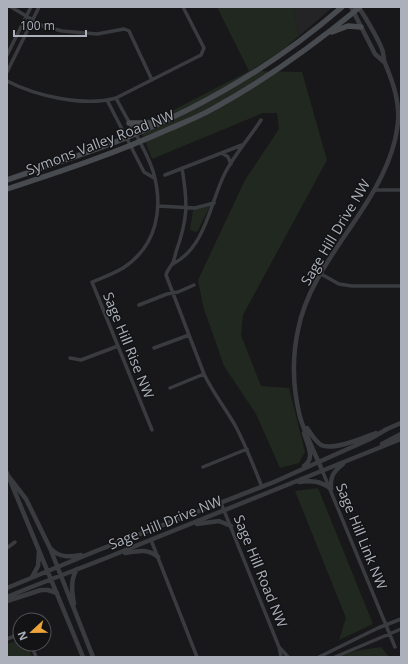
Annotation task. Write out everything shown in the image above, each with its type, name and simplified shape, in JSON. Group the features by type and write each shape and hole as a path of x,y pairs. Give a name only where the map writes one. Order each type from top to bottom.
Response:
{"main road":[{"name":"Symons Valley Road NW","path":"7,180 135,134 231,86 278,58 342,7"},
{"name":"Symons Valley Road NW","path":"7,190 132,146 194,118 225,102 258,82 326,35 352,10 359,7"},
{"path":"326,35 348,26 361,27"},
{"path":"129,123 159,123"}],"street":[{"path":"11,7 26,18 43,26 62,31 97,34 124,29 129,31 152,80"},
{"path":"7,55 31,7"},
{"path":"7,72 39,7"},
{"path":"7,81 41,94 67,99 108,100 116,98 201,55 204,48 183,7"},
{"name":"Sage Hill Drive NW","path":"7,597 51,578 189,525 322,470 300,418 295,393 294,351 298,328 305,306 320,274 374,190 387,166 396,134 398,111 391,77 384,62 382,49 359,7"},
{"name":"Sage Hill Drive NW","path":"352,10 375,54 384,62"},
{"name":"Sage Hill Rise NW","path":"116,98 152,170 158,206 157,217 154,231 143,250 123,267 92,282 152,430"},
{"path":"108,100 144,172 154,178"},
{"path":"172,264 180,260 188,253 204,227 222,180 261,120"},
{"path":"165,175 244,144"},
{"path":"222,153 228,157 231,164"},
{"path":"182,168 187,197 184,229 172,264 166,275 204,374 209,385 236,427 247,449 262,487"},
{"path":"374,190 401,190"},
{"path":"158,206 195,208 214,203"},
{"path":"320,274 339,284 352,286 401,286"},
{"path":"139,305 194,285"},
{"path":"154,348 189,335"},
{"path":"70,358 81,360 118,346"},
{"path":"170,388 204,374"},
{"path":"300,418 314,439 322,445 331,446 342,445 401,423"},
{"path":"297,471 308,463 310,458 310,452 300,418"},
{"path":"318,461 370,439 386,429"},
{"path":"363,454 401,434"},
{"path":"322,470 401,439"},
{"path":"203,467 247,449"},
{"path":"331,489 330,482 332,475 346,460"},
{"name":"Sage Hill Drive NW","path":"7,588 96,551 262,487 318,461"},
{"name":"Sage Hill Link NW","path":"322,470 396,646"},
{"path":"8,475 26,499 50,548 93,657"},
{"path":"8,475 38,549 58,593 83,657"},
{"path":"291,482 308,480 319,481 331,489"},
{"name":"Sage Hill Road NW","path":"221,503 279,647 281,657"},
{"path":"189,525 219,521 231,526"},
{"path":"151,540 197,657"},
{"path":"7,548 15,542"},
{"path":"110,546 114,555 143,550 151,552 158,557"},
{"path":"50,548 59,555 71,557 96,551"},
{"path":"32,578 38,566 38,549"},
{"path":"75,612 72,583 77,569"},
{"path":"7,601 41,590 48,590 58,593"},
{"path":"319,657 401,619"},
{"path":"335,657 401,629"},
{"name":"Sage Hill Road NW","path":"279,647 288,657"}],"shaded area":[{"path":"217,7 293,7 299,36 281,51 250,71 302,72 327,160 243,315 241,335 261,386 289,388 305,452 299,463 280,468 256,414 224,366 203,306 198,280 245,180 279,129 277,113 263,113 152,159 137,121 158,118 249,71"},
{"path":"293,7 333,7 299,36"},
{"path":"210,206 197,232 190,230 193,210"},
{"path":"318,488 373,624 339,640 346,618 295,491"},
{"path":"12,642 12,652 30,652 32,657 7,657 7,644"},
{"path":"381,647 389,657 339,657 355,651"}]}
